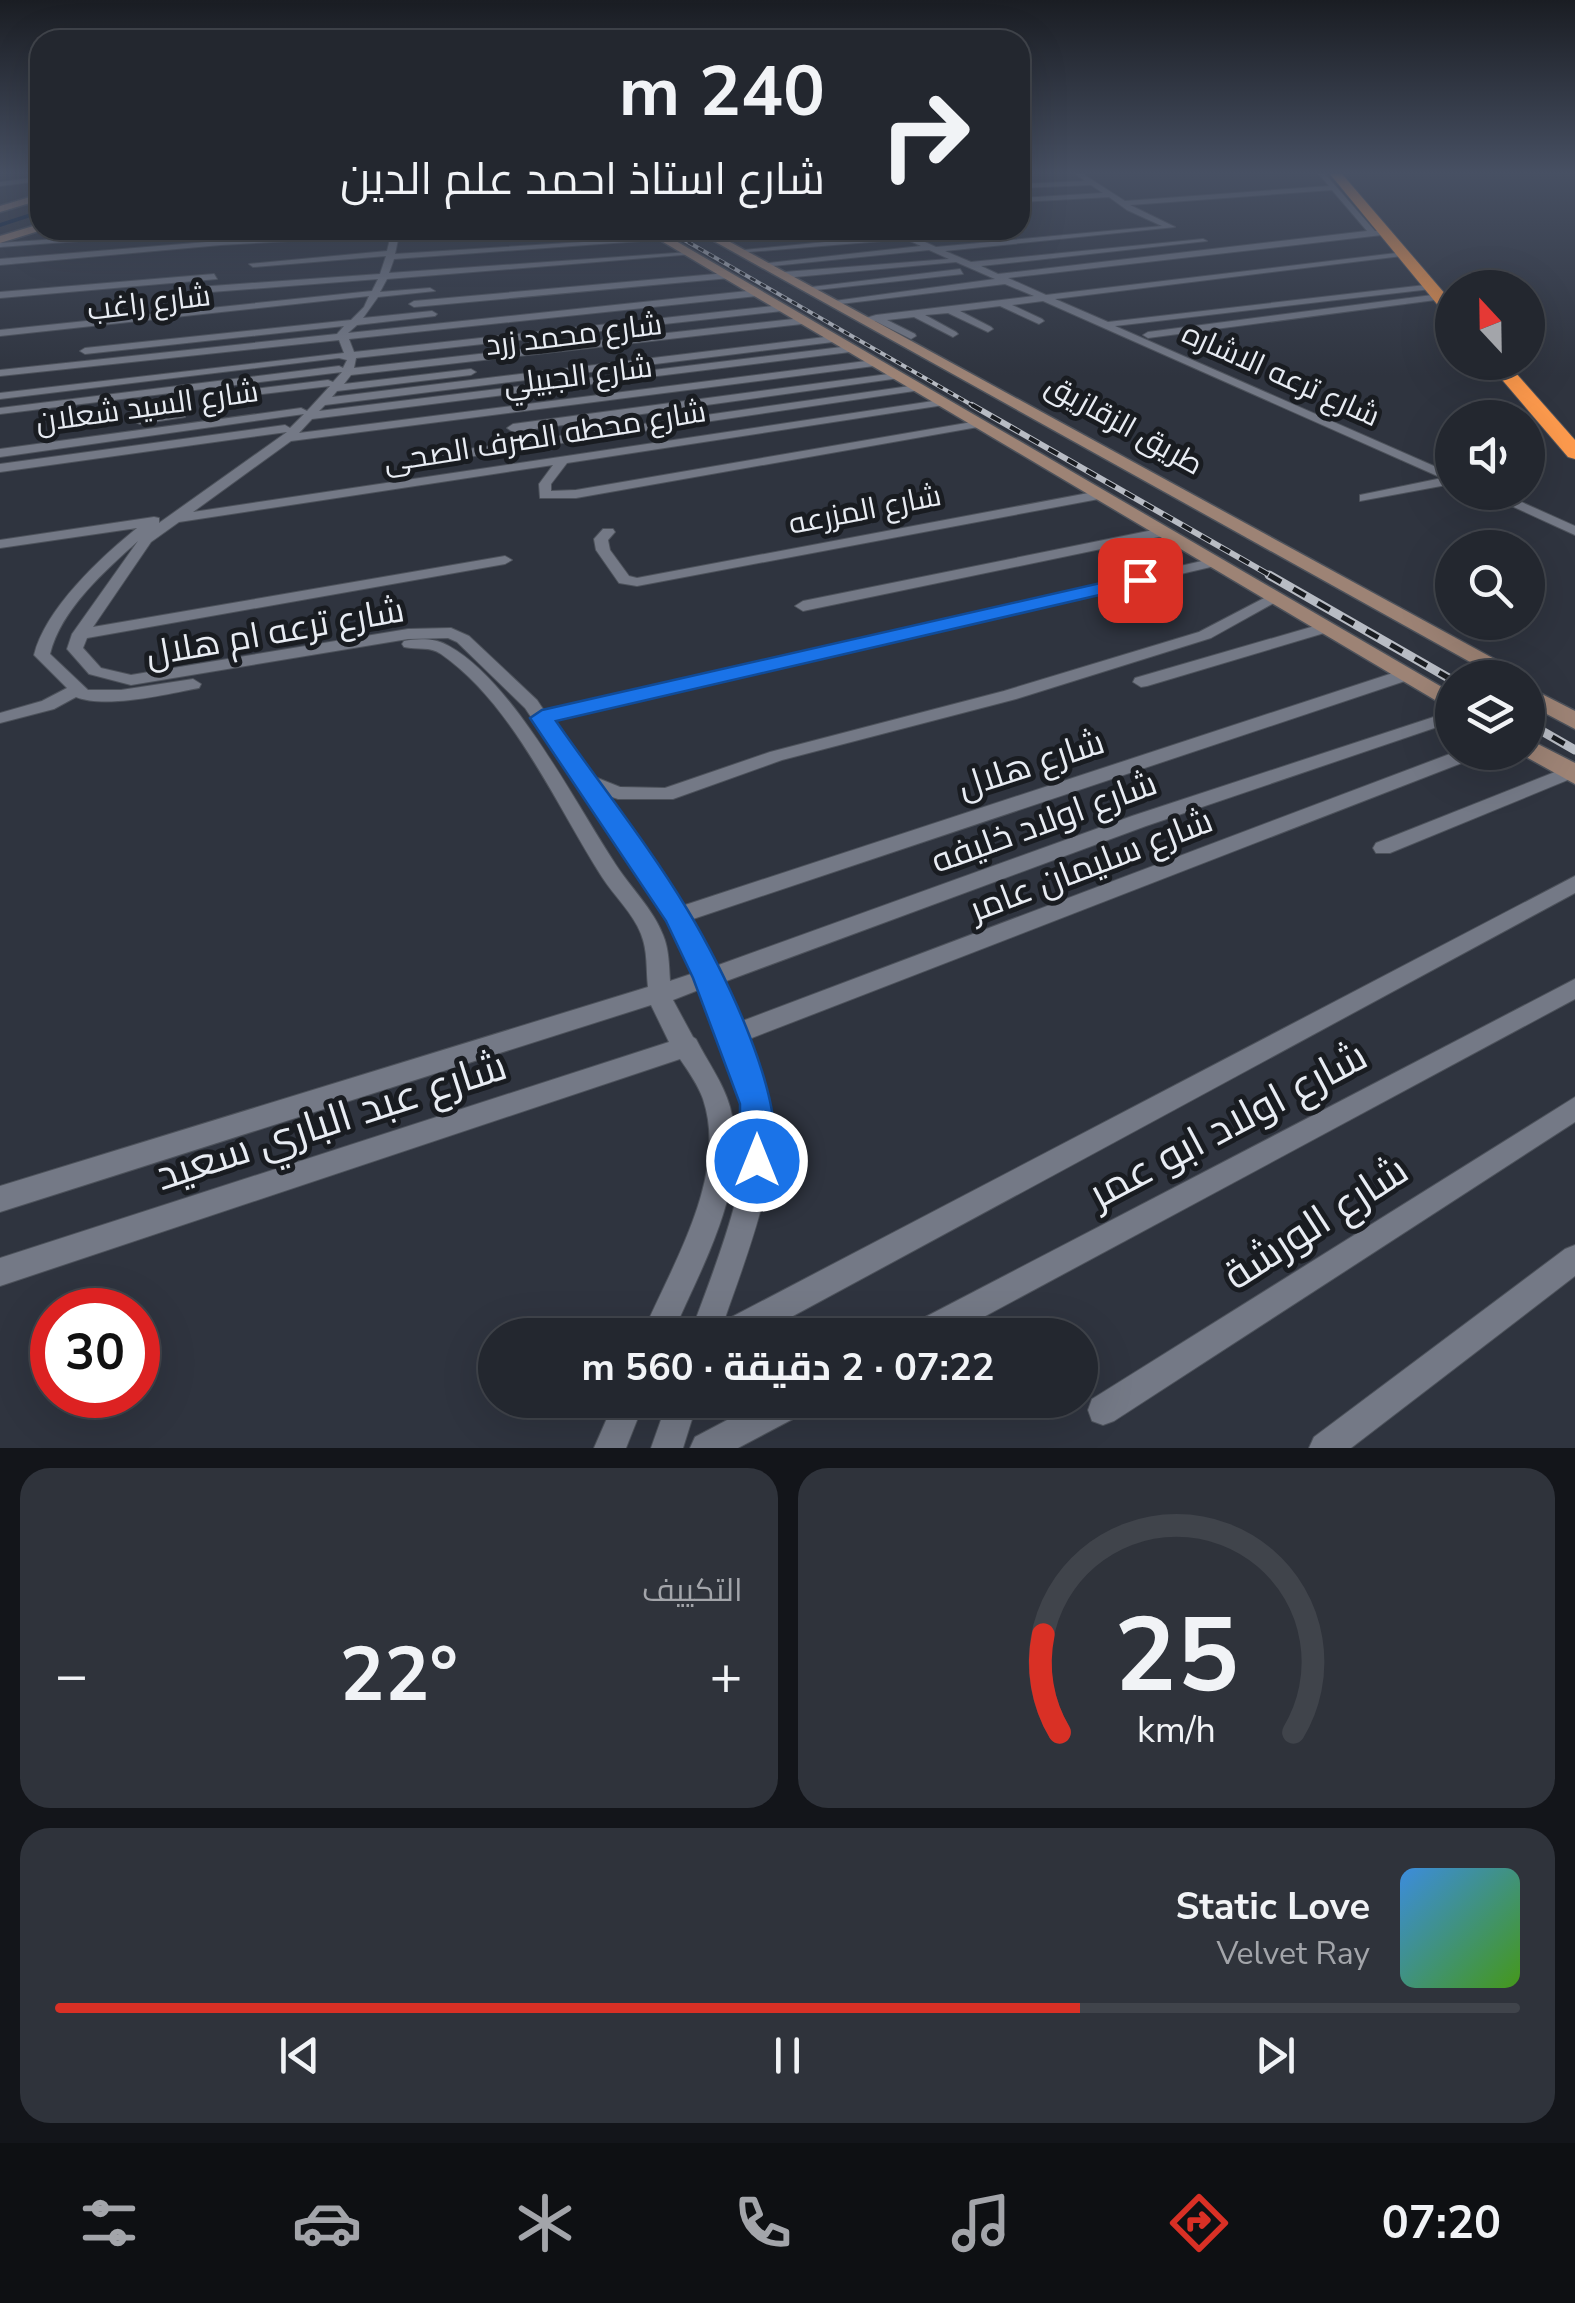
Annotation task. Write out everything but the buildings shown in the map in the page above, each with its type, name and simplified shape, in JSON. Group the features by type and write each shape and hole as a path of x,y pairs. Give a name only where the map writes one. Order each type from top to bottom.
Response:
{"highway":[{"path":"1390,242 1435,286"},
{"path":"1400,242 1435,285"},
{"path":"1512,380 1575,453"},
{"path":"1531,380 1575,429"}],"main road":[{"path":"668,242 1435,693"},
{"name":"طريق الزقازيق","path":"719,242 1203,510 1483,660"},
{"name":"طريق الزقازيق","path":"719,242 870,319 1466,660"},
{"path":"1545,692 1575,709"},
{"path":"1545,704 1575,721"},
{"path":"1545,757 1572,774"}],"street":[{"path":"22,251 167,242"},
{"path":"193,242 234,242"},
{"path":"0,262 209,242"},
{"path":"279,242 412,348 782,308"},
{"path":"0,421 363,310 469,242"},
{"path":"495,242 497,255"},
{"path":"515,242 516,249"},
{"path":"222,356 363,310 527,242"},
{"name":"شارع ترعه الاشاره","path":"916,242 1000,278 1017,294 1036,293 1435,471"},
{"path":"763,264 1013,242"},
{"path":"784,275 969,265 1196,242"},
{"path":"1203,242 1248,266"},
{"path":"823,297 1222,250 1393,245"},
{"path":"1036,293 1393,245"},
{"path":"1060,304 1393,245"},
{"path":"497,255 702,261"},
{"path":"0,373 363,310 586,284 702,261"},
{"path":"0,361 702,261"},
{"path":"1077,281 1230,263 1248,266"},
{"path":"253,264 363,310 400,332 669,305 755,292"},
{"path":"823,297 969,265"},
{"path":"823,297 866,298 982,284 1000,278"},
{"path":"533,290 586,284"},
{"path":"982,284 1017,294 1054,318"},
{"path":"966,286 1039,321"},
{"path":"951,288 1023,324"},
{"path":"198,290 363,310 414,364"},
{"path":"533,290 546,304"},
{"path":"934,290 1005,326"},
{"path":"463,326 482,315 546,304 755,292"},
{"path":"917,292 988,329"},
{"path":"1036,293 1070,316"},
{"path":"1112,323 1435,293"},
{"path":"1148,336 1435,293"},
{"path":"900,294 971,332"},
{"path":"870,319 999,302 1017,294"},
{"path":"0,295 482,315 669,305"},
{"path":"883,296 953,334"},
{"path":"866,298 936,337"},
{"path":"0,333 363,310"},
{"path":"0,396 363,310"},
{"path":"0,411 363,310"},
{"name":"شارع راغب","path":"0,344 363,310"},
{"name":"شارع محمد زرد","path":"363,310 648,357 819,331"},
{"name":"شارع ترعه ام هلال","path":"363,310 311,407 287,434 108,561 43,644 46,662 77,690 98,697 408,644 445,649 508,716 640,912 653,938 664,1008 713,1093 721,1145 710,1202 664,1318"},
{"name":"شارع ترعه الاشاره","path":"1090,318 1148,336 1435,459"},
{"path":"683,319 693,333"},
{"path":"870,319 911,336"},
{"path":"414,364 802,321"},
{"path":"68,337 82,326"},
{"path":"604,328 612,342"},
{"path":"545,334 550,349"},
{"path":"311,407 648,357 833,339"},
{"path":"412,348 414,364"},
{"path":"140,421 658,374 850,349"},
{"path":"648,357 658,374"},
{"path":"22,370 28,358"},
{"name":"شارع الجبيلي","path":"0,468 874,363"},
{"path":"513,428 896,376"},
{"path":"433,458 917,388"},
{"name":"شارع محطه الصرف الصحى","path":"0,544 940,403"},
{"name":"شارع السيد شعلان","path":"0,453 311,407"},
{"path":"790,446 971,420"},
{"path":"564,460 545,484 546,494 576,494 971,420"},
{"path":"1365,498 1435,483"},
{"name":"شارع المزرعه","path":"608,532 601,539 603,550 624,580 641,581 1099,495"},
{"path":"1545,505 1575,518"},
{"path":"1527,510 1575,531"},
{"name":"شارع ترعه ام هلال","path":"166,519 138,548 80,634 75,649 82,662 111,678 131,680 408,634 451,634 474,648 542,718 677,916 708,978 756,1104 760,1140 744,1223 711,1318"},
{"path":"802,606 1164,532"},
{"path":"80,634 505,560"},
{"path":"542,718 1215,562"},
{"path":"584,780 618,793 666,794 776,756 1010,695 1204,635 1276,598"},
{"path":"1142,682 1325,628"},
{"name":"شارع هلال","path":"677,916 1405,675"},
{"path":"0,718 48,706 77,690"},
{"name":"شارع اولاد خليفه","path":"0,1198 708,978 1139,821 1435,722"},
{"name":"شارع سليمان عامر","path":"732,1036 1435,767"},
{"path":"1382,848 1572,774"},
{"path":"760,1318 1575,884"},
{"name":"شارع اولاد ابو عمر","path":"952,1318 1575,988"},
{"name":"شارع عبد الباري سعيد","path":"0,1272 688,1046"},
{"name":"شارع الورشة","path":"1103,1410 1575,1108"},
{"path":"1325,1448 1575,1259"},
{"path":"610,1448 622,1418"},
{"path":"667,1448 677,1418"},
{"path":"706,1448 763,1418"}],"railway":[{"path":"687,242 977,408"},
{"path":"972,405 1273,577"},
{"path":"1269,575 1435,670"},
{"path":"1545,733 1575,750"}],"route":[{"path":"757,1161 760,1140 756,1104 708,978 677,916 542,718 1140,580"}]}
